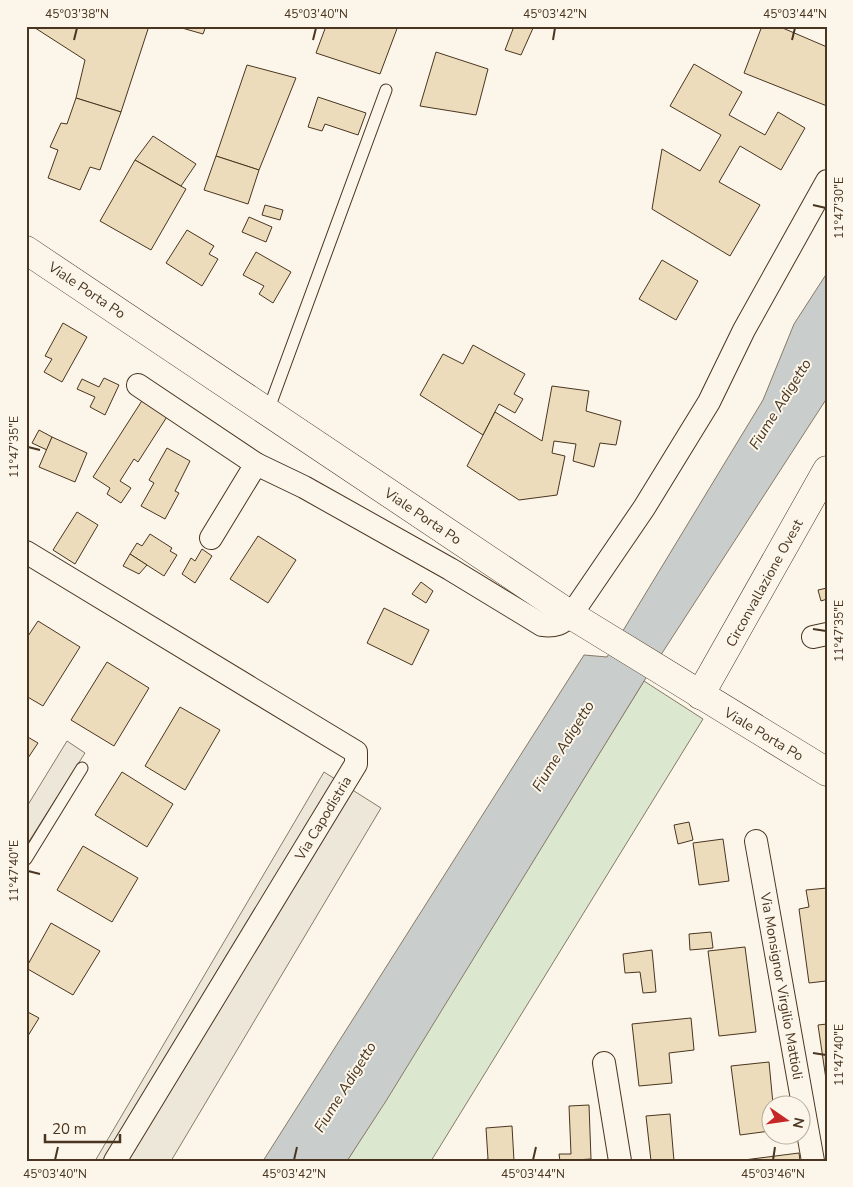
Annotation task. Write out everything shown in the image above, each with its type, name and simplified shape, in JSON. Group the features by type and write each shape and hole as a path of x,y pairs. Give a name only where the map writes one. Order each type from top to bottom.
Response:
{"main road":[{"name":"Viale Porta Po","path":"28,256 268,411 579,620 827,772"},
{"name":"Circonvallazione Ovest","path":"689,689 827,470"}],"street":[{"path":"138,385 256,464 304,487 433,559 542,625 552,626 579,620 644,508 709,402 744,330 827,181"},
{"path":"211,538 256,464"},
{"name":"Via Capodistria","path":"26,552 356,752 356,764 115,1161"},
{"name":"Via Monsignor Virgilio Mattioli","path":"756,841 813,1161"},
{"path":"604,1063 620,1161"}],"lane":[{"path":"268,411 386,90"},
{"path":"26,859 82,768"}],"green space":[{"path":"644,681 703,719 431,1161 347,1161"}],"shaded area":[{"path":"67,741 85,753 26,846 26,808"},
{"path":"324,772 381,808 171,1161 95,1161"}],"water":[{"name":"Fiume Adigetto","path":"827,273 827,398 644,681 386,1101 347,1161 263,1161 584,655 607,657 763,400 794,324"}],"building":[{"path":"32,26 149,26 121,112 76,98 85,60"},
{"path":"175,26 206,26 203,34"},
{"path":"326,26 398,26 380,74 316,53"},
{"path":"507,26 534,26 521,55 505,50 513,29"},
{"path":"762,26 778,26 827,47 827,106 744,73"},
{"path":"436,52 488,69 476,115 420,106"},
{"path":"694,64 742,92 729,115 765,135 778,112 805,128 781,170 740,146 719,182 760,205 730,256 652,209 662,149 700,171 721,135 670,106"},
{"path":"247,65 296,78 259,170 216,156"},
{"path":"318,97 366,113 358,135 325,124 322,131 308,127"},
{"path":"76,98 121,112 100,170 90,167 80,190 48,178 58,150 50,147 61,123 67,124"},
{"path":"153,136 196,164 181,186 135,160"},
{"path":"216,156 259,170 248,204 204,190"},
{"path":"135,160 186,189 151,250 100,221"},
{"path":"265,205 283,210 280,220 262,215"},
{"path":"249,217 272,227 266,242 242,232"},
{"path":"187,230 214,246 209,254 218,259 202,286 166,263"},
{"path":"256,252 291,272 273,303 259,294 264,286 243,275"},
{"path":"662,260 698,281 676,320 639,299"},
{"path":"63,323 87,337 62,382 44,372 52,359 45,356"},
{"path":"473,345 525,374 514,394 523,399 515,413 499,404 483,435 420,395 443,354 463,364"},
{"path":"104,378 119,385 105,415 90,407 95,397 77,389 82,379 99,387"},
{"path":"552,386 589,391 586,411 621,421 616,445 600,443 594,467 573,461 576,444 554,441 552,453 565,456 557,495 519,500 467,466 495,412 542,441"},
{"path":"145,396 170,412 138,462 134,459 120,481 131,488 121,503 107,494 110,488 93,477"},
{"path":"39,430 52,437 47,450 32,443"},
{"path":"52,437 87,453 75,482 39,467"},
{"path":"167,448 190,461 175,491 179,493 165,519 141,506 154,483 149,480"},
{"path":"77,512 98,525 75,564 53,550"},
{"path":"150,534 172,548 170,551 177,555 164,576 130,554 137,543 142,546"},
{"path":"258,536 296,560 268,603 230,579"},
{"path":"202,549 212,556 195,583 182,574 191,558 195,561"},
{"path":"130,554 147,565 139,574 123,566"},
{"path":"421,582 433,591 426,603 412,594"},
{"path":"827,588 827,599 821,601 818,590"},
{"path":"384,608 429,630 412,665 367,643"},
{"path":"38,621 80,647 43,706 26,696 26,639"},
{"path":"107,662 149,688 114,746 71,720"},
{"path":"180,707 220,730 185,790 145,766"},
{"path":"26,736 38,743 26,761"},
{"path":"122,772 173,804 147,847 95,815"},
{"path":"689,822 693,840 678,844 674,825"},
{"path":"723,839 729,881 699,885 693,843"},
{"path":"83,846 138,878 112,922 57,890"},
{"path":"827,888 827,989 826,981 809,983 799,909 809,907 806,890"},
{"path":"51,923 100,951 73,995 26,968"},
{"path":"711,932 713,948 690,950 689,934"},
{"path":"745,947 756,1032 719,1036 708,951"},
{"path":"652,950 656,992 643,993 640,972 625,973 623,954"},
{"path":"26,1011 39,1018 26,1039"},
{"path":"691,1018 694,1050 669,1053 672,1083 639,1086 632,1024"},
{"path":"827,1024 827,1086 818,1025"},
{"path":"769,1062 772,1094 760,1094 760,1132 740,1135 731,1066"},
{"path":"589,1105 591,1159 560,1161 559,1154 571,1154 569,1106"},
{"path":"670,1114 674,1161 651,1161 646,1116"},
{"path":"512,1126 514,1161 481,1161 488,1159 486,1128"},
{"path":"799,1153 800,1161 744,1161 744,1160"}]}
